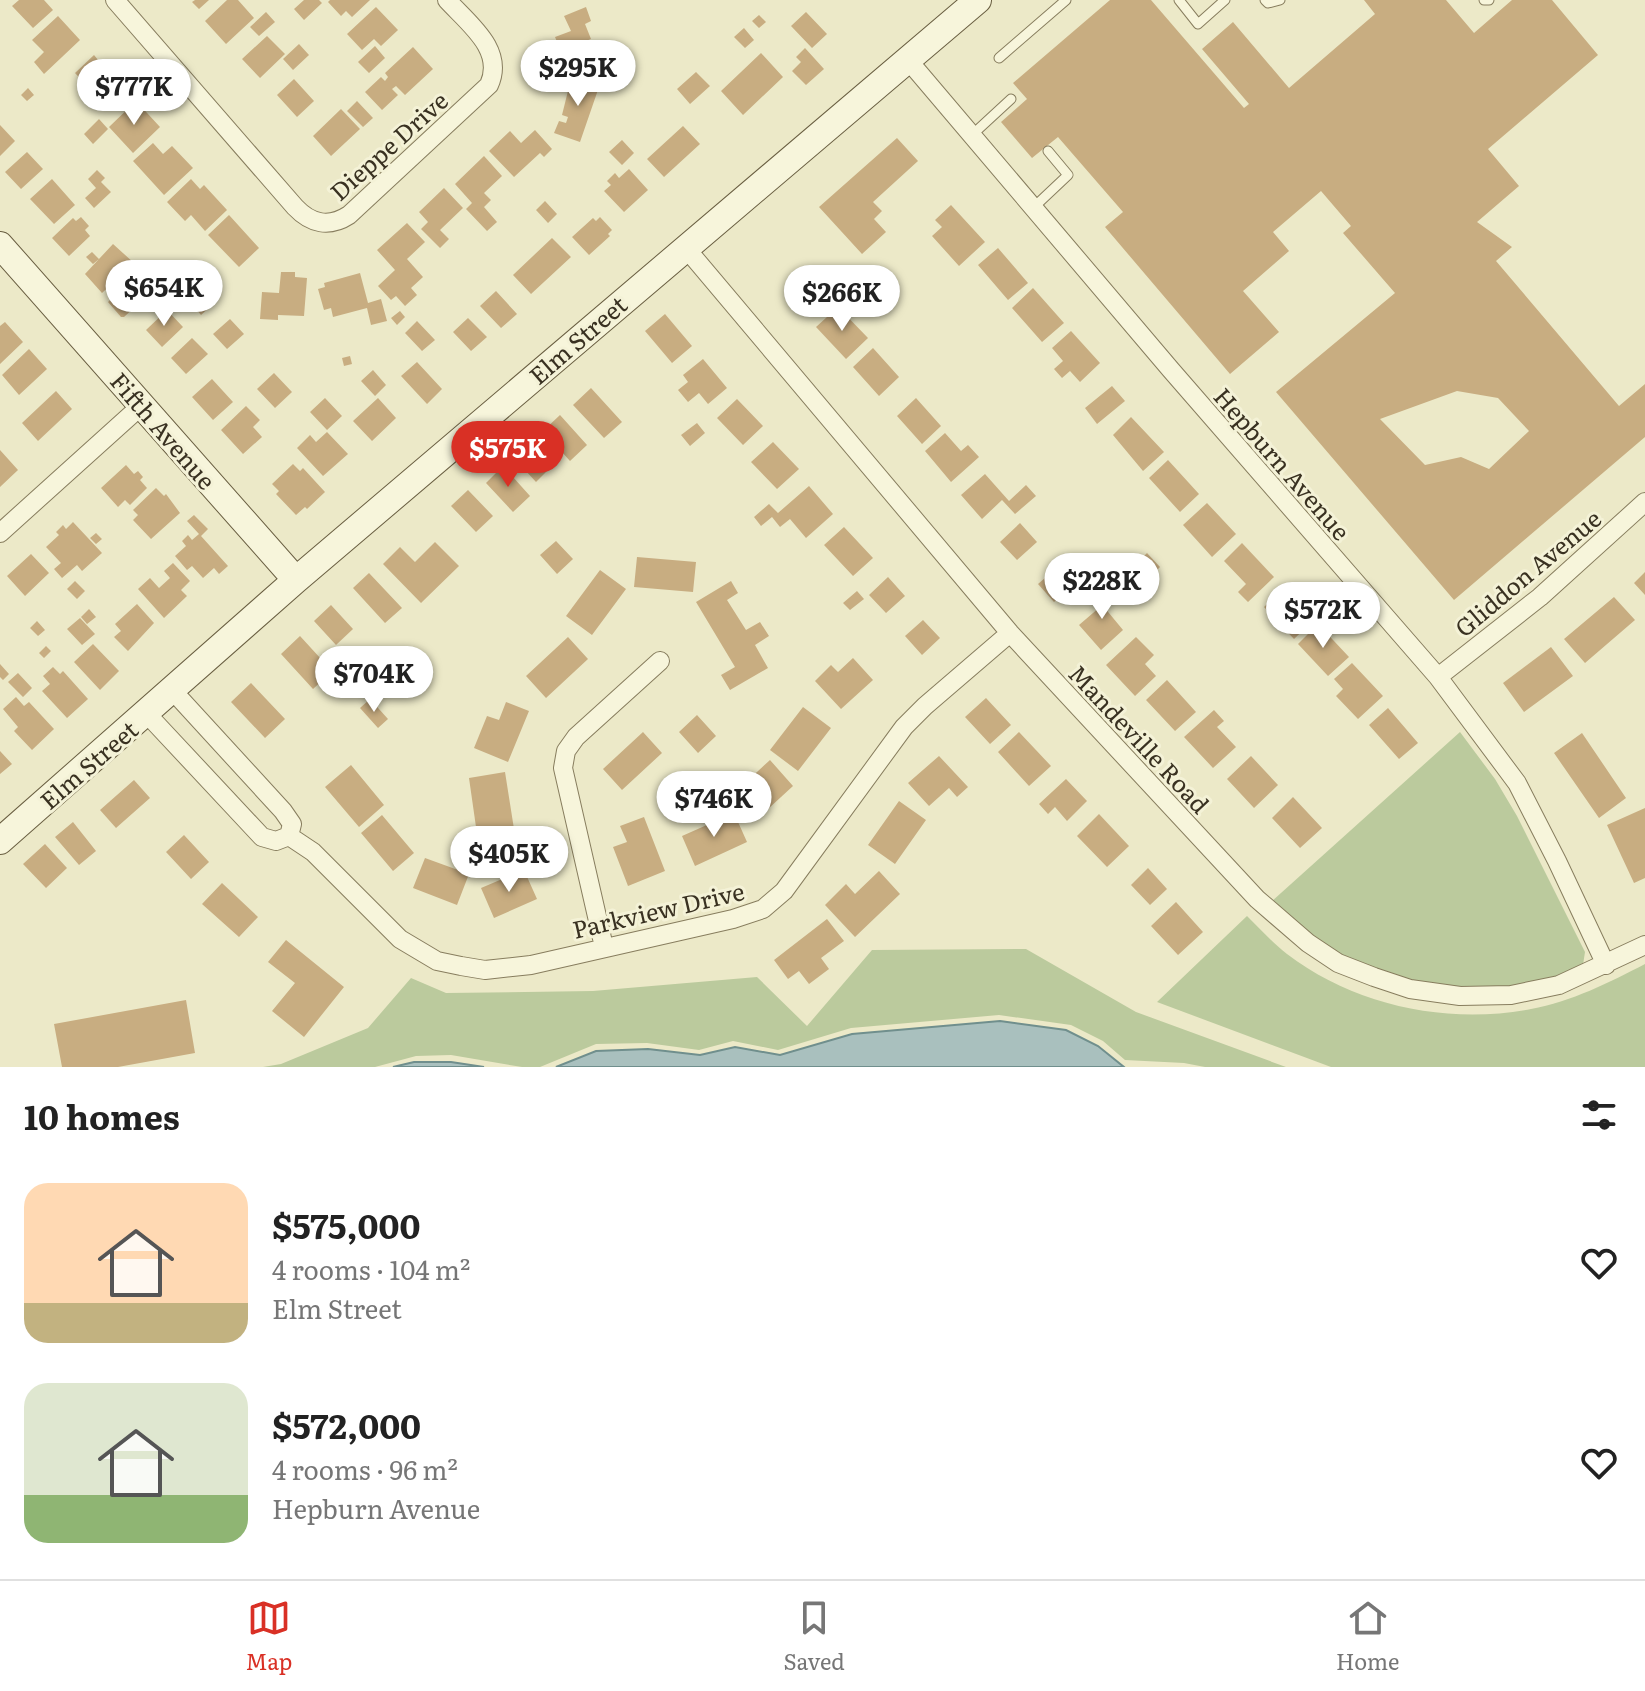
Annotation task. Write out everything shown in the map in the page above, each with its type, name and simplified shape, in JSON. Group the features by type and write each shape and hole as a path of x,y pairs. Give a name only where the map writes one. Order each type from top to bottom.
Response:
{"main road":[{"name":"Elm Street","path":"0,841 296,580 978,0"},
{"name":"Fifth Avenue","path":"0,245 296,580"}],"street":[{"name":"Dieppe Drive","path":"115,0 298,210 310,220 325,223 349,215 489,85 495,65 489,48 447,0"},
{"name":"Hepburn Avenue","path":"908,60 1171,370 1438,677 1517,783 1606,965"},
{"name":"Mandeville Road","path":"685,247 1010,633 1280,922 1338,963 1410,989 1460,996 1511,995 1559,985 1645,945"},
{"path":"0,533 142,405"},
{"name":"Gliddon Avenue","path":"1438,677 1540,597 1645,502"},
{"name":"Parkview Drive","path":"147,714 262,837 276,841 289,836 313,852 389,930 437,961 485,970 508,969 733,919 770,903 790,884 904,727 1010,633"},
{"path":"604,947 563,768 566,751 576,737 660,661"},
{"path":"173,691 283,811 292,824 289,836"}],"lane":[{"path":"999,58 1066,0"},
{"path":"1179,0 1198,24 1225,0"},
{"path":"1265,0 1268,3 1280,0"},
{"path":"972,135 1011,99"},
{"path":"1033,208 1068,175 1048,151"}],"green space":[{"path":"1460,732 1495,779 1517,816 1585,952 1583,965 1548,980 1514,986 1483,988 1417,982 1355,963 1327,949 1298,929 1271,902"},
{"path":"1247,916 1287,954 1342,987 1403,1007 1435,1012 1499,1013 1546,1006 1590,991 1645,964 1645,1067 1331,1067 1157,1002"},
{"path":"1026,949 1136,1012 1286,1067 1205,1067 1125,1060 1103,1041 1071,1025 999,1015 851,1028 778,1050 733,1041 699,1050 647,1043 596,1044 540,1067 522,1067 451,1055 416,1056 375,1067 263,1067 281,1064 368,1028 411,978 446,993 593,991 757,977 807,1026 872,950"}],"water":[{"path":"1000,1021 1066,1030 1098,1046 1124,1067 556,1067 596,1051 648,1049 700,1055 735,1047 780,1055 852,1034"},
{"path":"414,1062 451,1062 484,1067 393,1067"}],"building":[{"path":"19,0 44,0 53,10 33,28 12,6"},
{"path":"209,0 199,9 192,2"},
{"path":"227,0 238,0 254,18 226,44 205,21"},
{"path":"304,0 319,0 322,3 304,20 294,9"},
{"path":"370,0 352,17 346,11 341,16 328,2"},
{"path":"1110,0 1151,0 1244,108 1249,104 1202,49 1233,22 1289,88 1375,14 1364,0 1446,0 1474,33 1512,0 1552,0 1598,55 1488,149 1519,186 1477,222 1512,247 1496,261 1619,406 1645,384 1645,437 1454,600 1276,392 1395,293 1343,233 1351,226 1321,191 1273,232 1289,251 1243,291 1279,332 1230,374 1105,227 1123,212 1058,137 1032,158 1001,122 1027,99 1013,83","holes":["1457,391 1498,398 1529,431 1489,469 1461,457 1425,465 1380,419"]},
{"path":"376,7 398,30 381,46 374,39 362,50 347,34"},
{"path":"586,7 591,21 585,24 591,39 586,41 592,58 568,68 555,37 571,31 564,16"},
{"path":"266,12 275,22 259,36 250,27"},
{"path":"806,12 827,34 812,48 791,26"},
{"path":"759,15 766,22 759,28 752,21"},
{"path":"58,16 80,40 44,74 34,62 44,52 32,40"},
{"path":"744,28 754,40 745,48 734,37"},
{"path":"267,36 285,54 260,78 242,59"},
{"path":"299,44 309,55 293,70 283,59"},
{"path":"375,46 385,58 369,73 358,62"},
{"path":"413,47 433,69 405,95 396,86 392,89 398,95 382,110 365,92 381,77 385,81 388,77 385,73"},
{"path":"805,48 824,69 806,85 792,71 801,62 796,57"},
{"path":"761,53 783,77 743,115 721,91"},
{"path":"94,55 103,66 109,60 120,72 114,77 121,84 102,102 75,73"},
{"path":"696,72 710,86 690,104 677,89"},
{"path":"572,75 600,84 580,142 554,133 559,121 566,123 568,117 562,115"},
{"path":"294,79 314,101 297,117 277,95"},
{"path":"28,88 34,95 27,101 21,95"},
{"path":"136,101 160,127 133,153 109,127"},
{"path":"357,101 373,118 363,127 347,111"},
{"path":"341,109 360,129 331,156 313,136"},
{"path":"99,119 108,129 93,144 84,134"},
{"path":"0,125 15,141 0,156"},
{"path":"683,126 700,144 664,177 647,159"},
{"path":"535,130 552,149 544,157 540,153 514,177 489,151 510,131 521,143"},
{"path":"897,138 918,161 873,202 882,211 874,219 886,232 862,254 819,207"},
{"path":"622,140 634,153 622,165 609,152"},
{"path":"153,143 163,154 172,146 193,168 164,195 133,161"},
{"path":"27,152 43,169 21,189 5,172"},
{"path":"484,156 502,176 484,193 491,200 484,207 497,222 487,231 466,209 472,203 455,184"},
{"path":"629,169 648,190 624,212 604,191 611,185 607,181 615,173 619,178"},
{"path":"97,170 105,178 101,182 111,192 94,208 85,198 96,188 88,179"},
{"path":"52,179 75,205 54,224 30,199"},
{"path":"191,179 200,189 204,185 227,210 205,231 191,215 185,221 167,202"},
{"path":"444,188 463,208 440,230 449,239 440,248 421,229 428,222 419,212"},
{"path":"545,201 557,214 548,223 536,210"},
{"path":"951,205 985,242 959,266 932,236 942,227 935,220"},
{"path":"229,215 259,248 239,267 208,235"},
{"path":"81,217 89,226 85,230 90,236 69,256 52,238 73,218 76,221"},
{"path":"600,217 612,230 608,234 610,236 589,255 572,237 593,218 596,221"},
{"path":"407,223 425,242 407,259 423,277 411,288 417,295 405,306 396,296 391,300 378,286 395,270 377,250"},
{"path":"552,238 571,257 531,294 513,275"},
{"path":"113,244 134,263 102,293 85,274"},
{"path":"998,248 1028,283 1008,300 978,265"},
{"path":"92,252 99,259 93,264 86,257"},
{"path":"281,272 295,272 295,277 307,278 304,316 278,315 278,320 260,319 262,292 279,293"},
{"path":"360,273 368,303 381,299 387,321 371,325 367,308 333,317 331,308 324,310 318,289 325,287 324,283"},
{"path":"135,277 150,293 121,317 108,302"},
{"path":"1033,288 1064,323 1042,342 1012,308"},
{"path":"496,291 517,314 501,328 480,306"},
{"path":"207,299 212,305 201,315 196,309"},
{"path":"838,307 868,338 846,359 816,327"},
{"path":"167,310 183,327 162,347 146,330"},
{"path":"400,311 405,317 397,325 391,318"},
{"path":"665,314 692,346 672,363 645,331"},
{"path":"468,318 487,337 471,351 453,332"},
{"path":"230,319 244,334 227,349 213,334"},
{"path":"417,321 435,340 422,351 405,333"},
{"path":"5,322 23,342 0,364 0,326"},
{"path":"1071,331 1100,363 1080,382 1070,371 1062,378 1054,369 1063,361 1052,348"},
{"path":"192,338 208,354 186,374 171,358"},
{"path":"873,348 899,377 879,396 853,367"},
{"path":"29,349 47,369 19,395 2,375"},
{"path":"350,356 352,364 344,366 342,358"},
{"path":"703,359 727,388 708,404 699,393 688,402 678,390 688,382 683,375"},
{"path":"417,362 442,389 427,404 401,376"},
{"path":"373,370 386,385 375,396 361,381"},
{"path":"274,373 292,392 275,408 257,389"},
{"path":"212,379 233,402 213,420 192,397"},
{"path":"1112,386 1125,401 1097,424 1085,408"},
{"path":"591,388 622,422 604,438 573,405"},
{"path":"56,391 72,409 38,441 22,423"},
{"path":"325,398 342,416 327,430 310,412"},
{"path":"378,398 396,418 372,441 353,421"},
{"path":"916,398 941,426 922,444 897,416"},
{"path":"737,399 763,426 743,445 717,418"},
{"path":"246,406 260,420 253,427 262,437 243,454 221,430"},
{"path":"560,415 587,445 570,461 543,431"},
{"path":"1131,417 1164,452 1143,471 1113,435"},
{"path":"697,423 705,433 690,446 681,435"},
{"path":"327,432 348,454 323,476 297,448 310,435 316,442"},
{"path":"945,433 961,451 968,445 979,457 951,482 925,451"},
{"path":"531,441 553,465 536,482 513,457"},
{"path":"773,442 799,469 777,489 751,462"},
{"path":"0,450 18,470 0,487"},
{"path":"1168,460 1199,494 1180,512 1149,478"},
{"path":"293,464 300,471 303,468 325,492 296,515 276,494 279,491 272,484"},
{"path":"126,465 134,474 138,471 143,477 140,480 147,488 130,505 125,500 118,507 101,488"},
{"path":"503,466 530,496 513,512 486,483"},
{"path":"985,474 1009,501 1026,485 1036,496 1015,514 1002,500 982,519 961,495"},
{"path":"809,486 833,514 806,538 790,519 780,527 772,517 761,526 754,517 769,504 778,513"},
{"path":"156,488 164,496 166,494 180,513 151,539 133,520 138,515 133,510"},
{"path":"468,490 493,516 476,532 451,506"},
{"path":"1207,503 1236,534 1212,557 1183,525"},
{"path":"194,515 208,529 201,536 228,566 219,574 214,568 203,578 192,566 187,570 175,556 186,546 182,541 188,535 192,540 199,534 187,521"},
{"path":"73,522 102,553 82,571 77,565 62,578 54,569 61,563 46,547 59,535 56,532 63,525 66,529"},
{"path":"1020,523 1037,542 1017,560 1000,542"},
{"path":"844,527 873,558 853,576 824,545"},
{"path":"96,533 102,539 96,544 90,538"},
{"path":"556,541 573,559 557,574 540,555"},
{"path":"435,542 459,566 421,603 383,564 400,547 415,562"},
{"path":"1242,543 1274,577 1248,602 1238,592 1246,584 1224,561"},
{"path":"1147,553 1160,567 1154,573 1141,559"},
{"path":"31,554 49,573 25,596 7,576"},
{"path":"637,557 696,562 693,592 634,587"},
{"path":"1068,558 1094,587 1089,591 1079,581 1054,602 1038,584"},
{"path":"173,563 190,581 181,590 187,596 164,618 138,589 150,578 159,588 170,578 164,571"},
{"path":"600,570 626,589 592,635 566,616"},
{"path":"1645,572 1645,595 1634,583"},
{"path":"369,573 402,608 385,623 353,588"},
{"path":"888,577 905,596 886,613 869,595"},
{"path":"75,581 85,591 77,599 67,589"},
{"path":"731,581 738,593 727,600 746,630 760,622 769,636 755,645 768,668 730,690 721,675 735,667 696,602"},
{"path":"1107,586 1116,596 1104,607 1123,630 1101,650 1079,625 1100,607 1093,599"},
{"path":"1285,587 1315,619 1294,639 1264,607"},
{"path":"857,591 864,599 850,610 843,603"},
{"path":"1614,597 1635,620 1585,663 1564,639"},
{"path":"137,604 154,623 128,651 114,637 121,631 115,624"},
{"path":"331,605 353,629 336,645 314,621"},
{"path":"89,609 96,617 87,624 81,617"},
{"path":"80,618 95,634 82,645 67,629"},
{"path":"923,620 940,638 922,655 905,636"},
{"path":"37,621 45,630 38,636 30,628"},
{"path":"1318,624 1349,657 1328,676 1298,644"},
{"path":"300,636 343,683 335,691 324,679 313,689 281,654"},
{"path":"568,637 588,659 546,698 526,676"},
{"path":"1136,637 1154,655 1145,664 1156,676 1135,696 1106,665"},
{"path":"93,644 119,671 100,690 74,662"},
{"path":"46,646 51,651 44,658 39,653"},
{"path":"1551,647 1573,676 1524,712 1503,683"},
{"path":"853,658 873,680 841,709 815,681 831,665 838,672"},
{"path":"1352,663 1383,696 1358,719 1336,696 1343,689 1334,679"},
{"path":"0,664 9,674 3,680 0,677"},
{"path":"53,667 60,674 63,671 88,699 67,718 42,691 50,684 43,676"},
{"path":"18,673 32,688 23,697 8,682"},
{"path":"1167,680 1196,712 1175,731 1146,700"},
{"path":"251,683 285,719 265,738 231,702"},
{"path":"16,697 24,706 29,702 54,729 32,750 14,731 18,727 3,709"},
{"path":"986,698 1011,725 990,744 965,717"},
{"path":"370,699 388,719 378,728 360,708"},
{"path":"506,702 529,711 508,762 474,748 487,716 499,720"},
{"path":"803,707 831,728 798,771 770,750"},
{"path":"1388,708 1418,743 1399,759 1369,725"},
{"path":"1214,710 1224,721 1217,727 1236,747 1213,768 1184,737"},
{"path":"697,715 716,736 698,753 679,732"},
{"path":"643,732 662,753 622,790 603,769"},
{"path":"1019,732 1051,766 1029,786 998,752"},
{"path":"1582,733 1626,798 1599,818 1554,753"},
{"path":"0,751 12,764 0,774"},
{"path":"939,756 968,787 957,797 949,788 929,806 908,783"},
{"path":"1251,756 1278,785 1254,808 1227,779"},
{"path":"770,760 793,786 756,820 732,795"},
{"path":"351,765 384,805 359,827 325,787"},
{"path":"505,772 514,829 477,834 469,778"},
{"path":"1066,779 1087,801 1067,821 1055,807 1048,814 1039,804"},
{"path":"134,780 150,798 116,828 100,810"},
{"path":"1293,797 1322,828 1300,848 1272,818"},
{"path":"899,801 926,820 895,864 868,845"},
{"path":"1645,808 1645,878 1634,883 1607,825"},
{"path":"734,813 747,842 695,866 682,836"},
{"path":"1099,814 1129,846 1107,867 1077,836"},
{"path":"382,815 414,853 393,871 361,833"},
{"path":"644,817 665,871 628,886 613,847 627,842 620,826"},
{"path":"73,822 96,851 79,865 55,837"},
{"path":"184,835 209,862 191,879 166,852"},
{"path":"45,844 67,868 46,888 23,864"},
{"path":"425,858 469,874 457,905 413,888"},
{"path":"1148,868 1167,889 1150,905 1131,885"},
{"path":"524,870 537,899 494,918 481,888"},
{"path":"879,871 900,894 855,937 825,905 846,884 855,894"},
{"path":"222,883 258,917 239,937 202,904"},
{"path":"1176,902 1203,932 1178,955 1151,926"},
{"path":"827,919 844,941 821,958 829,969 809,984 799,971 788,979 774,960"},
{"path":"286,940 344,987 304,1037 272,1011 295,983 268,962"},
{"path":"186,1000 195,1053 118,1067 62,1067 54,1024"}]}
